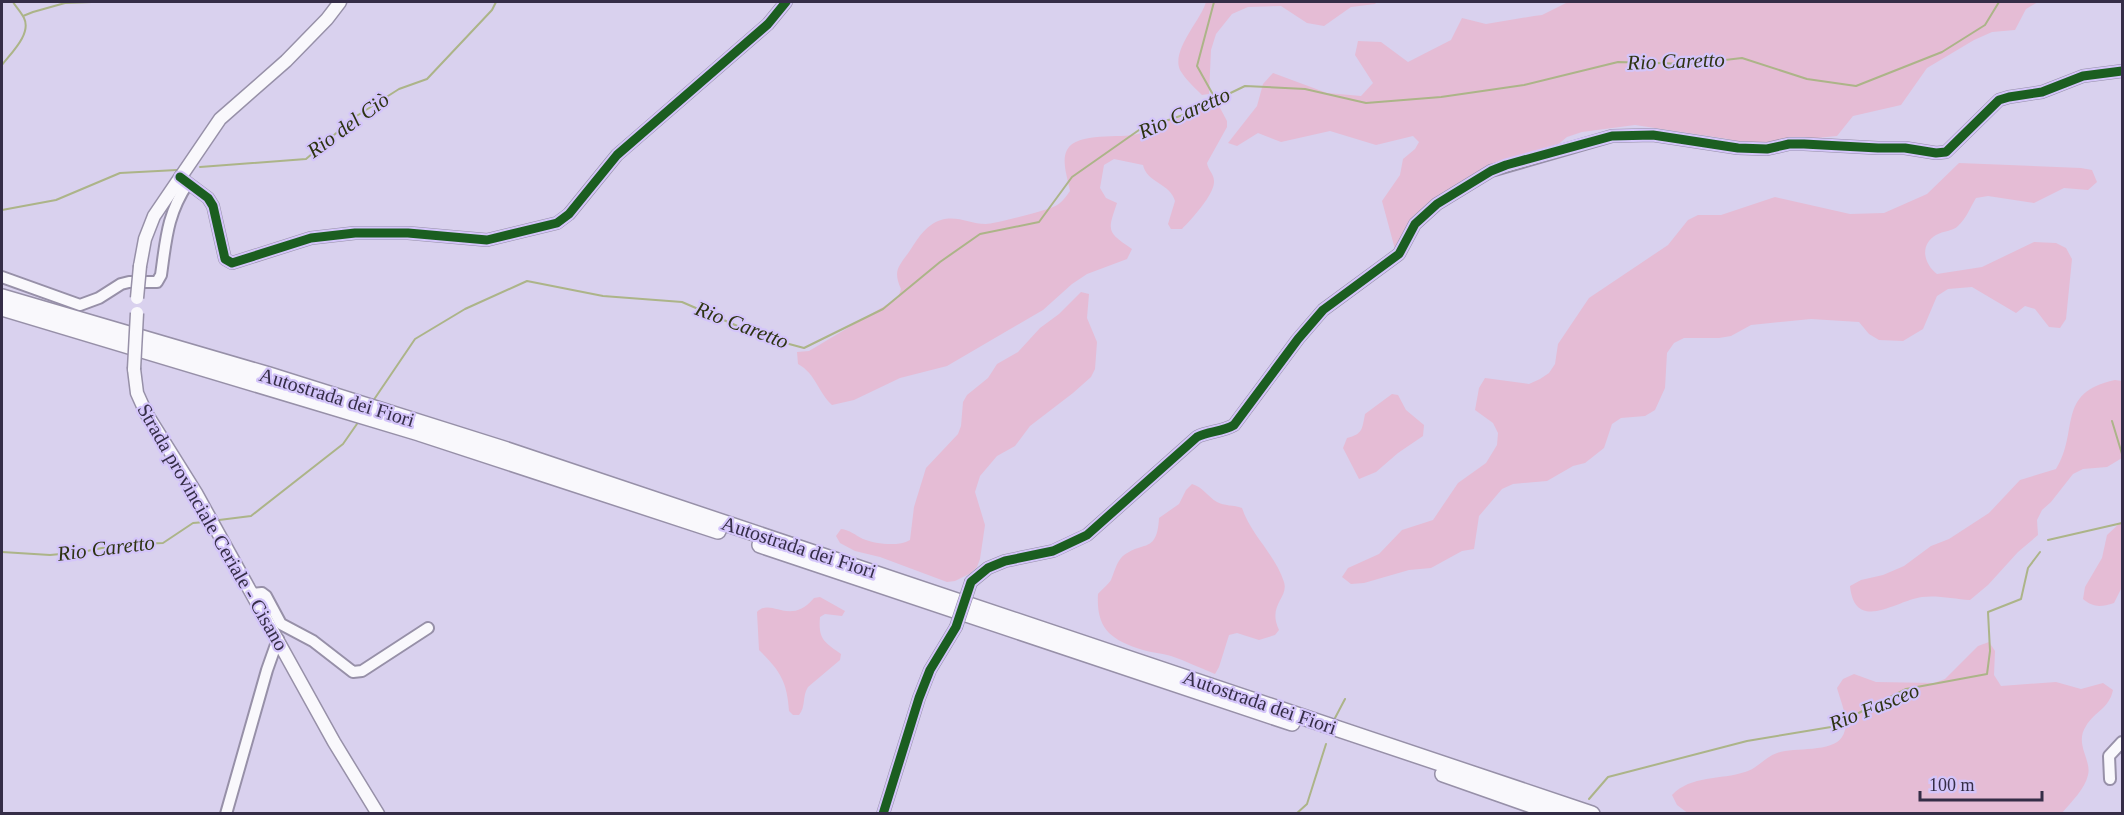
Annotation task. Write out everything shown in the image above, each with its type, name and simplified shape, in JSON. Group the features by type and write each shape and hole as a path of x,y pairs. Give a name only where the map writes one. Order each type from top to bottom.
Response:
{"highway":[{"name":"Autostrada dei Fiori","path":"2,297 268,375 526,456 1592,813"},
{"name":"Autostrada dei Fiori","path":"2,308 408,430 610,495 1557,813"}],"main road":[{"name":"Strada provinciale Ceriale - Cisano","path":"340,2 327,19 286,61 220,119 184,180 154,216 148,228 140,266 134,369 141,404 196,493 334,742 378,813"}],"street":[{"path":"2,277 80,305 99,298 121,284 157,282 161,275 170,218 184,180 208,198 213,206 225,259 232,263 311,237 356,233 398,233 487,240 557,223 569,214 617,155 768,24 786,2"},
{"path":"883,813 919,698 930,670 956,627 970,582 988,568 1005,561 1053,551 1087,535 1197,437 1206,432 1227,429 1234,425 1298,339 1323,310 1399,254 1415,224 1437,204 1491,171 1612,136 1628,134 1653,135 1738,148 1767,149 1789,144 1804,144 1946,152 2000,100 2043,92 2083,76 2122,71"},
{"path":"253,594 262,593 266,596 281,624 313,641 353,672 362,671 428,628"},
{"path":"226,813 278,639"},
{"path":"2110,779 2109,756 2122,742"}],"shaded area":[{"path":"1206,2 1377,2 1351,7 1324,26 1307,23 1281,6 1248,7 1232,14 1216,34 1211,50 1209,94 1202,95 1182,73 1178,62 1183,44"},
{"path":"1568,2 2038,2 2026,9 2015,30 1992,32 1974,40 1927,68 1901,105 1853,116 1837,136 1749,145 1728,139 1635,125 1582,132 1567,137 1555,147 1497,164 1434,199 1408,226 1396,253 1382,201 1400,175 1403,159 1415,149 1419,142 1413,136 1376,145 1330,131 1281,142 1258,133 1237,146 1228,143 1257,106 1263,84 1273,73 1327,93 1361,96 1373,83 1355,55 1358,41 1381,42 1408,62 1451,40 1462,18 1486,24 1542,15"},
{"path":"1197,102 1219,106 1227,121 1227,127 1207,163 1214,179 1211,193 1182,229 1171,229 1168,224 1175,201 1168,190 1149,176 1143,165 1114,159 1104,165 1100,188 1106,198 1117,203 1111,231 1132,249 1127,259 1087,274 1043,310 947,366 900,378 854,400 832,405 809,373 798,364 797,352 809,351 898,298 901,289 897,273 900,266 918,238 930,225 947,219 986,224 1056,206 1070,191 1065,154 1072,144 1089,138 1138,134 1163,120 1186,116"},
{"path":"1959,163 2092,170 2097,182 2088,190 2064,188 2034,203 1988,196 1976,198 1956,228 1936,235 1925,249 1926,260 1937,274 1982,267 2034,242 2056,243 2066,248 2072,259 2066,319 2060,328 2049,327 2035,309 2025,306 2016,313 1972,287 1948,289 1937,296 1923,329 1903,341 1879,340 1869,334 1859,322 1811,319 1751,325 1731,336 1719,338 1684,338 1674,343 1667,353 1665,388 1655,410 1645,416 1621,418 1612,424 1604,448 1585,463 1573,466 1547,481 1513,484 1502,489 1479,516 1474,549 1462,551 1431,568 1409,570 1364,583 1351,584 1342,577 1348,568 1379,554 1402,530 1433,520 1458,483 1486,463 1497,445 1498,433 1493,423 1475,410 1479,388 1485,378 1529,384 1549,373 1555,364 1558,344 1589,298 1668,245 1688,220 1698,215 1721,215 1775,197 1850,214 1884,213 1927,194"},
{"path":"1081,292 1089,294 1087,318 1097,342 1095,369 1091,377 1030,426 1015,446 997,456 980,476 975,492 985,525 977,567 971,573 955,581 947,582 880,557 855,551 840,543 836,536 841,529 863,539 880,543 899,544 910,540 914,507 926,468 958,434 963,402 967,395 988,378 997,364 1018,352 1040,328 1059,314"},
{"path":"2115,380 2122,381 2122,458 2107,467 2083,469 2073,474 2042,510 2037,520 2038,535 2018,552 1988,585 1970,600 1922,597 1878,611 1860,608 1854,600 1850,586 1861,580 1883,575 1904,566 1931,546 1949,539 1989,513 2020,480 2056,469 2063,455 2076,404 2084,394 2096,386"},
{"path":"1392,394 1398,395 1406,410 1424,425 1423,436 1376,472 1359,479 1343,448 1347,438 1356,435 1361,430 1365,414"},
{"path":"1192,484 1217,502 1242,508 1251,527 1275,562 1285,588 1275,614 1279,630 1275,635 1259,640 1237,633 1229,635 1215,674 1171,656 1146,651 1122,642 1114,637 1103,624 1098,606 1098,594 1111,580 1121,558 1128,552 1147,545 1155,538 1159,518 1179,504"},
{"path":"2122,521 2122,587 2114,603 2094,605 2083,599 2085,587 2102,558 2107,535"},
{"path":"820,597 845,611 842,616 825,614 820,617 821,635 826,643 841,654 840,660 808,687 801,712 799,715 793,715 789,711 781,677 759,650 757,612 762,608 797,610 814,598"},
{"path":"1989,642 1995,651 1994,675 2001,686 2056,682 2081,689 2103,683 2113,690 2108,702 2090,721 2083,733 2082,745 2089,769 2088,775 2081,790 2062,813 1689,814 1677,805 1672,795 1688,784 1745,772 1769,757 1784,751 1821,748 1837,742 1842,737 1846,726 1837,688 1843,679 1854,674 1876,682 1934,683 1945,679 1978,646"}],"waterway":[{"path":"2,65 25,31 24,18 13,2"},
{"path":"23,16 65,3 92,2"},
{"name":"Rio del Ciò","path":"200,167 306,159 355,117 399,89 427,79 492,10 496,2"},
{"path":"1214,2 1197,66 1216,100"},
{"name":"Rio Caretto","path":"373,401 415,339 465,309 527,281 603,296 682,302 763,337 804,348 883,309 940,262 980,234 1039,222 1072,177 1139,130 1189,113 1245,86 1305,89 1366,103 1441,97 1524,85 1618,62 1691,64 1742,58 1807,79 1856,86 1942,52 1985,25 1999,2"},
{"name":"Rio del Ciò","path":"2,210 56,200 120,173 177,170"},
{"name":"Rio Caretto","path":"219,520 251,516 343,444 359,421"},
{"path":"2112,421 2122,454"},
{"name":"Rio Caretto","path":"2,552 50,555 117,545 163,543 193,523 205,522"},
{"name":"Rio Fasceo","path":"2048,540 2122,523"},
{"name":"Rio Fasceo","path":"1589,799 1608,777 1747,741 1831,727 1906,689 1987,674 1990,651 1988,612 2021,599 2028,568 2040,552"},
{"path":"1335,718 1345,699"},
{"path":"1296,814 1307,804 1326,744"}],"cycle path":[{"path":"180,177 208,198 213,206 225,259 232,263 311,238 355,233 408,233 487,240 557,223 569,214 617,155 768,24 786,2"},
{"path":"883,814 919,698 930,670 956,627 971,582 988,568 1005,561 1053,551 1087,535 1197,437 1234,425 1298,339 1323,310 1399,254 1415,224 1437,204 1491,171 1612,136 1653,135 1738,148 1767,149 1789,144 1804,144 1946,152 1999,100 2042,92 2083,76 2122,71"}]}
